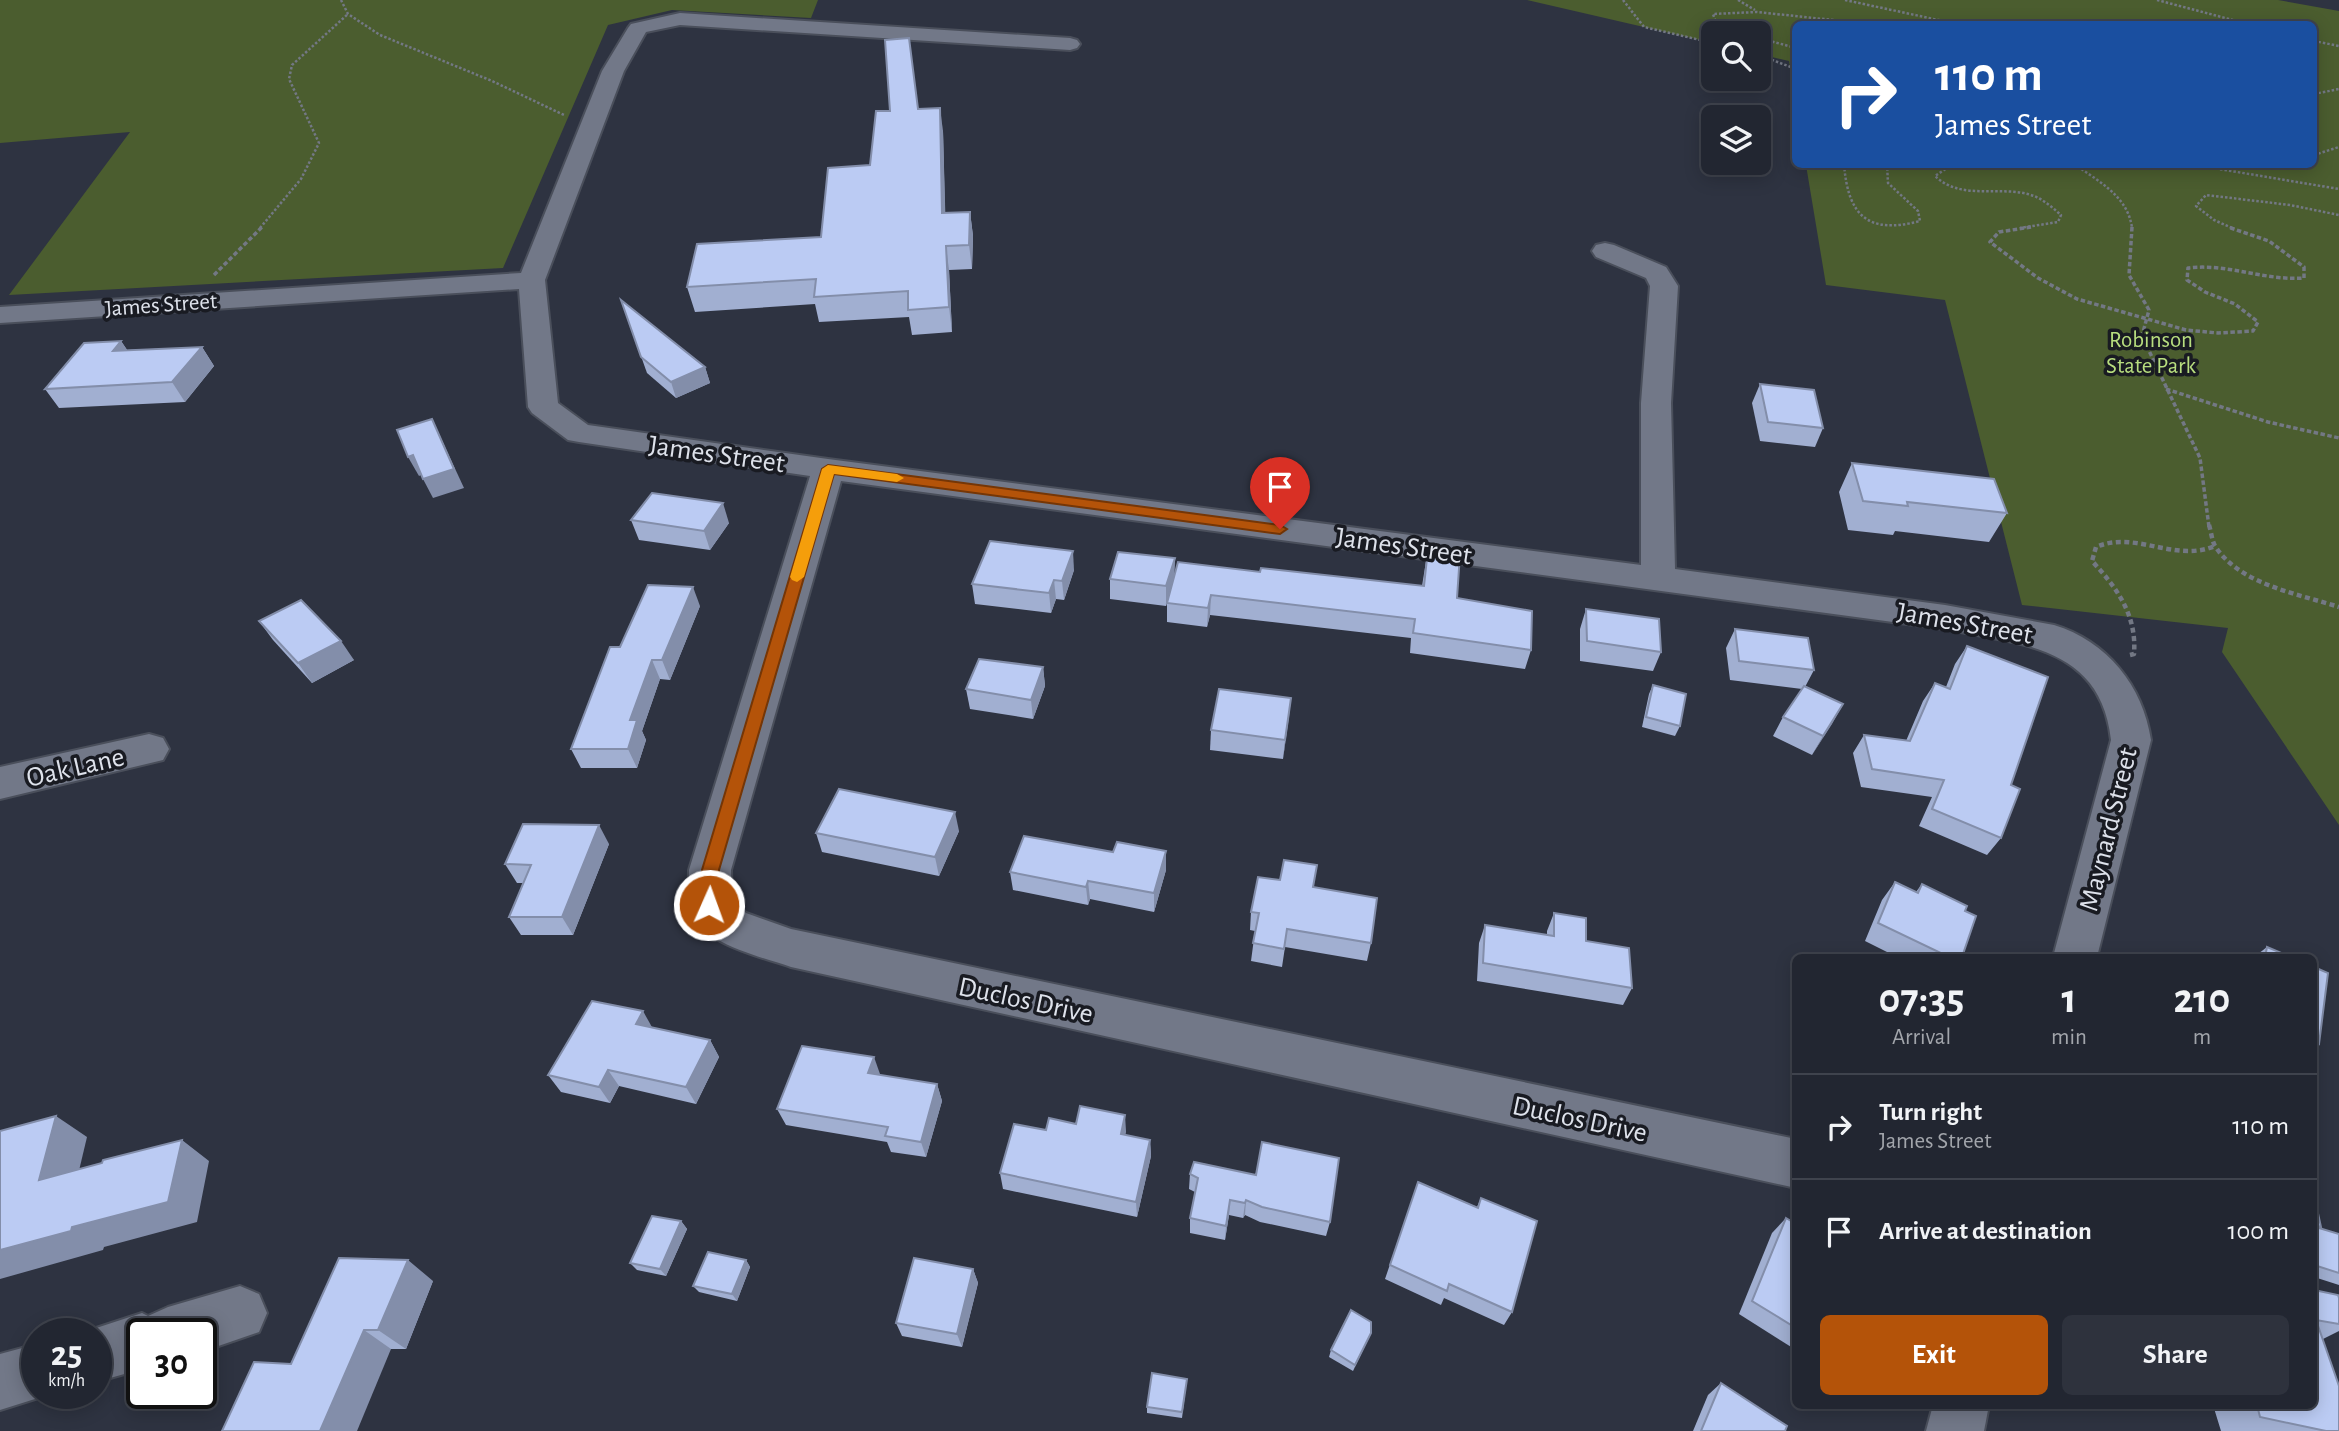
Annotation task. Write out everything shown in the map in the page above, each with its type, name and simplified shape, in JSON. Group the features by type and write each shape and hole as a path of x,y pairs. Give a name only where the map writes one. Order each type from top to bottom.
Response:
{"street":[{"name":"James Street","path":"1070,44 680,19 638,28 613,71 532,280 543,407 579,433 828,469 1945,617 2054,638 2098,666"},
{"path":"1605,251 1657,273 1664,286 1656,403 1658,579"},
{"name":"James Street","path":"0,316 190,301 425,289 532,280"},
{"name":"Duclos Drive","path":"828,469 710,870 709,905 731,927 791,948 1792,1163"},
{"name":"Maynard Street","path":"2076,954 2131,740 2127,716 2117,692 2098,666"},
{"name":"Oak Lane","path":"0,783 149,749"},
{"path":"217,1320 240,1313"},
{"path":"0,1382 21,1376"},
{"path":"1955,1431 1960,1409"}],"path":[{"path":"341,0 348,14 380,35 492,81 591,128"},
{"path":"1623,0 1644,27 1701,40"},
{"path":"1738,0 1757,12"},
{"path":"1845,0 1944,21"},
{"path":"2157,0 2237,21"},
{"path":"1717,21 1713,14 1757,12 1842,21"},
{"path":"190,301 278,208 313,162 319,143 289,79 292,65 348,14"},
{"path":"1771,41 1792,47"},
{"path":"2317,42 2339,46"},
{"path":"1771,60 1792,67"},
{"path":"2317,93 2339,89"},
{"path":"2317,154 2332,152 2339,147"},
{"path":"1845,168 1851,204 1861,217 1903,226 1920,221 1918,211 1888,183 1887,168"},
{"path":"1946,168 1935,176 1938,180 1971,190 2015,191 2034,196 2061,215 2058,222 1998,232 1990,242 2068,295 2182,330 2223,336 2253,331 2258,322 2235,304 2206,292 2187,280 2188,268 2205,265 2226,266 2291,280 2304,278 2304,267 2285,250 2266,240 2224,228 2208,218 2196,205 2200,199 2206,195 2290,205 2339,215"},
{"path":"2079,168 2123,201 2133,219 2134,255 2129,275 2150,309 2151,320 2142,336 2200,457 2209,526 2215,546 2241,570 2262,581 2339,607"},
{"path":"2213,168 2339,189"},
{"path":"2166,389 2268,422 2339,438"},
{"path":"2098,666 2134,654 2137,637 2118,589 2092,561 2095,547 2107,539 2140,542 2180,553 2205,552 2215,546"}],"green space":[{"path":"0,0 818,0 811,18 672,10 608,25 503,268 9,295 130,132 0,143"},
{"name":"Robinson State Park","path":"1527,0 2278,0 2339,11 2339,825 2222,652 2228,628 2022,605 1945,300 1826,285 1806,168 2317,168 2317,21 1792,21 1792,80 1789,61 1771,57 1771,21 1701,21 1701,40"}],"building":[{"path":"909,38 918,109 940,108 942,213 970,212 969,245 946,246 949,307 908,310 908,291 814,297 816,279 687,287 697,244 821,237 828,168 870,165 876,111 890,111 885,40"},
{"path":"621,300 705,367 671,382 641,357"},
{"path":"121,341 113,351 202,347 172,382 45,389 84,343"},
{"path":"1760,384 1814,390 1823,428 1768,422"},
{"path":"432,419 454,469 423,479 413,455 408,457 397,430"},
{"path":"1852,463 1994,479 2007,513 1907,502 1908,506 1863,501"},
{"path":"652,493 723,503 704,531 631,520"},
{"path":"990,541 1073,551 1062,581 1054,580 1049,593 972,584"},
{"path":"1428,549 1460,554 1457,598 1532,611 1531,650 1413,633 1415,619 1211,595 1208,608 1167,603 1178,562 1424,586"},
{"path":"1118,552 1175,558 1166,586 1110,579"},
{"path":"648,585 693,587 662,660 652,660 630,720 637,720 628,749 571,749 610,647 620,647"},
{"path":"301,600 341,641 298,663 259,621"},
{"path":"1586,609 1659,619 1661,652 1587,641"},
{"path":"1735,629 1808,638 1814,670 1739,661"},
{"path":"1967,646 2048,677 2011,785 2020,789 2001,838 1932,809 1944,780 1872,769 1864,735 1910,741 1935,683 1950,689"},
{"path":"979,659 1043,667 1031,700 966,689"},
{"path":"1653,685 1686,694 1680,726 1646,717"},
{"path":"1804,686 1843,704 1823,736 1783,717"},
{"path":"1219,689 1291,698 1285,740 1211,730"},
{"path":"839,789 955,812 935,857 816,833"},
{"path":"523,824 599,825 562,917 509,917 531,865 505,864"},
{"path":"1024,836 1113,852 1117,842 1166,851 1154,893 1088,881 1086,887 1010,872"},
{"path":"1284,860 1317,865 1313,887 1377,898 1371,943 1287,929 1284,949 1253,943 1259,913 1251,912 1258,877 1280,880"},
{"path":"1895,882 1918,893 1922,884 1967,906 1965,911 1976,916 1963,954 1943,954 1878,923"},
{"path":"1554,913 1586,918 1586,941 1629,948 1632,988 1483,963 1485,925 1554,936"},
{"path":"2267,947 2284,954 2266,954"},
{"path":"2317,968 2328,973 2319,1044 2317,1043"},
{"path":"592,1001 643,1011 636,1024 710,1040 686,1087 608,1070 599,1087 548,1075"},
{"path":"802,1046 874,1057 868,1073 937,1084 921,1142 885,1136 888,1127 777,1109"},
{"path":"1080,1106 1125,1115 1121,1134 1150,1140 1136,1202 1000,1173 1014,1124 1046,1130 1049,1118 1076,1124"},
{"path":"56,1116 39,1180 182,1140 168,1202 72,1227 71,1231 0,1250 0,1131"},
{"path":"1262,1142 1339,1158 1330,1222 1262,1207 1246,1200 1245,1203 1230,1200 1226,1226 1190,1218 1198,1178 1190,1174 1194,1162 1256,1175"},
{"path":"1418,1182 1478,1208 1481,1198 1537,1221 1512,1312 1449,1284 1447,1291 1390,1265"},
{"path":"2317,1209 2321,1227 2317,1226"},
{"path":"652,1216 681,1221 660,1269 630,1263"},
{"path":"1786,1218 1792,1222 1792,1326 1752,1301"},
{"path":"2317,1229 2339,1234 2339,1273 2317,1266"},
{"path":"708,1252 746,1260 732,1294 693,1286"},
{"path":"339,1258 408,1260 378,1330 364,1330 320,1431 222,1431 254,1362 291,1364"},
{"path":"914,1258 973,1269 957,1334 896,1323"},
{"path":"2317,1291 2338,1295 2339,1324 2317,1320"},
{"path":"1351,1310 1371,1322 1371,1333 1355,1365 1331,1350"},
{"path":"2317,1323 2339,1386 2339,1431 2326,1431 2260,1417 2258,1409 2317,1409"},
{"path":"1152,1373 1187,1379 1182,1412 1147,1407"},
{"path":"1721,1383 1787,1426 1785,1431 1701,1431"}],"slow traffic":[{"path":"797,577 828,469 897,478"}],"route":[{"path":"709,905 710,870 828,469 1280,529"}]}
